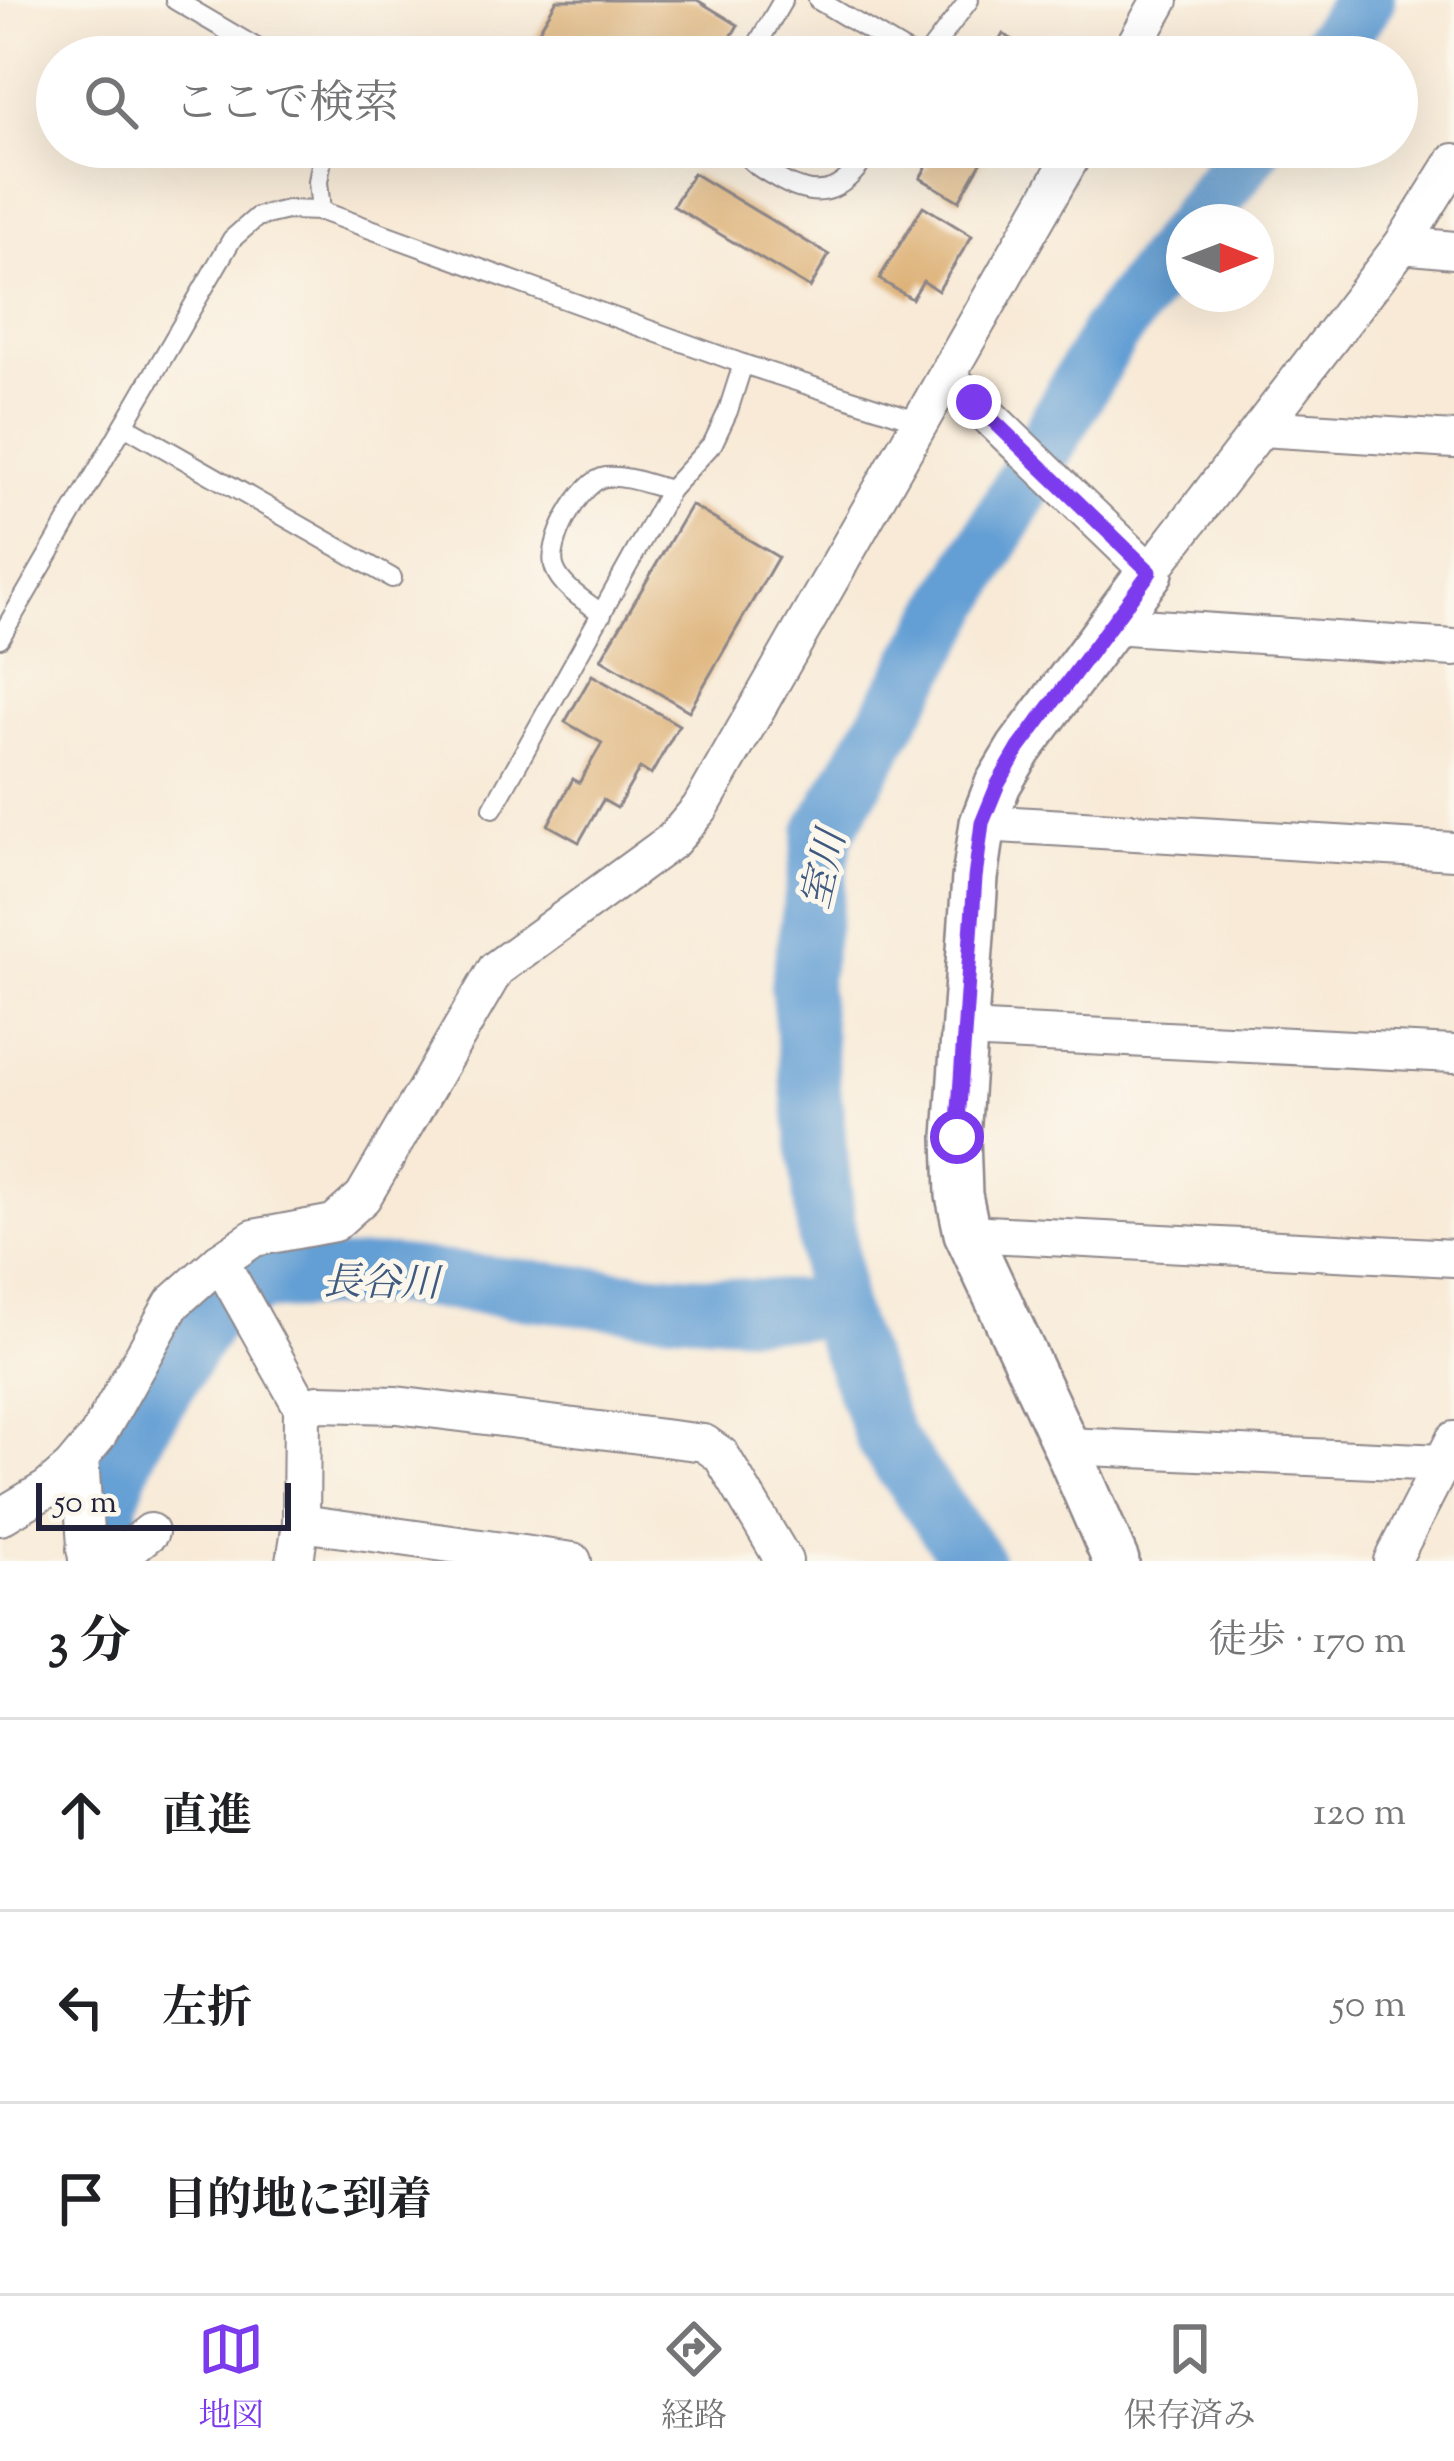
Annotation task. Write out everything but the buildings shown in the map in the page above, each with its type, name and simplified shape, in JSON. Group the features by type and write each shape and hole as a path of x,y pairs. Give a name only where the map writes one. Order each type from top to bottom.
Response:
{"street":[{"path":"1140,36 1160,0"},
{"path":"1116,1561 967,1233 959,1195 957,1137 982,823 1019,748 1111,625 1136,558 1261,428 1402,245 1454,162"},
{"path":"0,1517 47,1489 80,1458 97,1437 172,1304 220,1261 254,1238 334,1223 353,1208 496,969 673,840 700,808 1065,168"},
{"path":"1402,245 1454,250"},
{"path":"947,376 1136,558"},
{"path":"1261,428 1454,440"},
{"path":"1111,625 1454,648"},
{"path":"982,823 1454,851"},
{"path":"964,1030 1454,1054"},
{"path":"967,1233 1454,1258"},
{"path":"220,1261 302,1407 301,1523 295,1561"},
{"path":"302,1407 318,1403 396,1405 704,1443 721,1455 784,1561"},
{"path":"1066,1446 1448,1451 1393,1561"},
{"path":"80,1458 109,1548"},
{"path":"301,1523 573,1561"}],"lane":[{"path":"175,0 236,36"},
{"path":"762,36 783,0"},
{"path":"818,0 879,36"},
{"path":"942,36 969,0"},
{"path":"320,168 321,211"},
{"path":"758,168 797,190 818,193 848,182 858,168"},
{"path":"0,638 232,239 256,217 286,210 321,211 743,364 920,421"},
{"path":"493,808 670,490 713,443 743,364"},
{"path":"124,425 392,578"},
{"path":"602,614 554,568 555,538 596,479 626,478 670,490"}],"waterway":[{"name":"室川","path":"1337,36 1365,0"},
{"name":"室川","path":"1209,204 1236,168"},
{"name":"室川","path":"973,1561 886,1440 835,1310 800,986 824,833 1109,334 1166,260"},
{"name":"長谷川","path":"114,1561 107,1503 130,1442 208,1316 261,1281 393,1275 640,1302 835,1310"}],"route":[{"path":"957,1137 982,823 1019,748 1150,572 974,402"}]}
